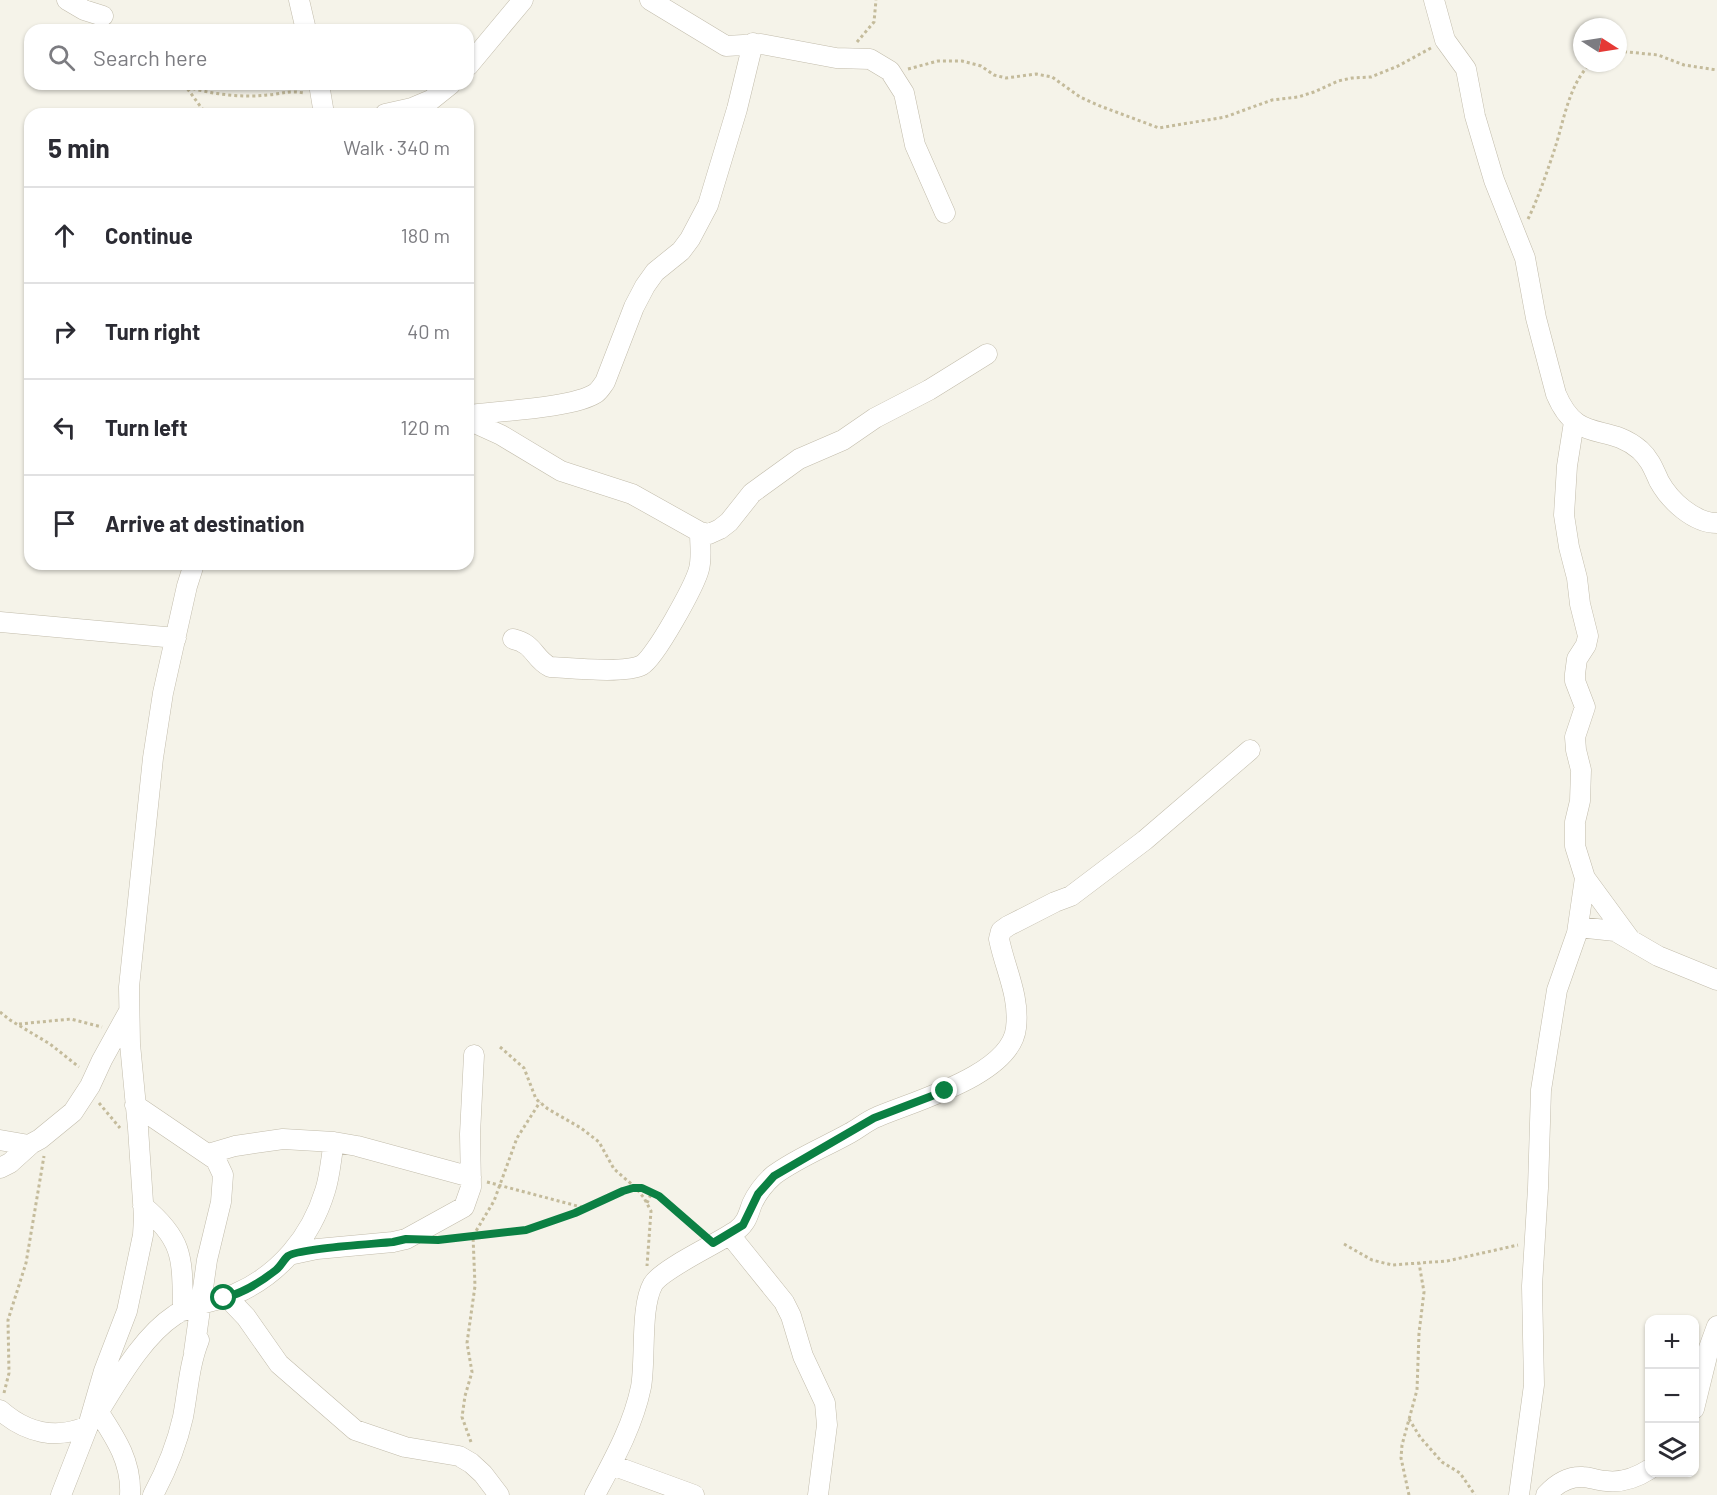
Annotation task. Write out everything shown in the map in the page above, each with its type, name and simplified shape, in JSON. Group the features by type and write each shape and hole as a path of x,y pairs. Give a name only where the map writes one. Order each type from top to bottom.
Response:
{"street":[{"path":"67,0 84,10 103,16"},
{"path":"299,0 305,24"},
{"path":"474,59 523,0"},
{"path":"650,0 726,46 753,43 815,55 870,59 881,64 891,72 904,93 915,146 945,213"},
{"path":"1434,0 1445,40 1466,69 1475,116 1494,180 1525,258 1536,318 1556,394 1565,412 1584,429 1606,434 1638,448 1647,457 1660,483 1674,500 1701,521 1717,523"},
{"path":"474,414 568,402 598,392 608,375 634,307 645,286 655,272 681,251 708,205 737,109 753,43"},
{"path":"412,108 431,100 444,90"},
{"path":"474,423 501,435 561,471 632,494 700,532 710,534 729,522 752,493 799,459 843,440 875,418 929,390 987,354"},
{"path":"1574,422 1567,466 1564,515 1588,636 1586,645 1577,659 1575,674 1575,681 1585,708 1574,744 1581,770 1580,801 1574,834 1577,856 1585,878 1629,938"},
{"path":"513,639 526,643 543,663 550,667 624,670 642,665 649,660 659,646 696,579 701,555 700,532"},
{"path":"61,1495 93,1414 104,1371 127,1311 143,1235 143,1206 130,1044 129,1011 133,939 153,758 163,693 192,570"},
{"path":"0,622 176,638"},
{"path":"595,1495 612,1465 632,1417 641,1386 647,1308 653,1284 746,1221 758,1194 774,1176 874,1118 945,1091 998,1060 1011,1043 1016,1030 1014,988 999,939 1001,931 1071,896 1145,840 1250,750"},
{"path":"1519,1495 1534,1385 1531,1300 1540,1090 1557,990 1578,927 1585,878"},
{"path":"1578,927 1611,929 1658,956 1717,980"},
{"path":"0,1168 10,1163 73,1112 91,1084 129,1011"},
{"path":"289,1255 317,1249 406,1239 464,1207 470,1193 471,1178 470,1134 474,1055"},
{"path":"135,1105 216,1160 223,1175 221,1202 207,1260 192,1308"},
{"path":"0,1140 21,1145 39,1138"},
{"path":"208,1154 235,1146 283,1138 334,1142 471,1178"},
{"path":"1,1404 12,1420 43,1432 73,1433 93,1414 155,1332 174,1315 226,1298 265,1278 289,1255 321,1204 326,1189 334,1142"},
{"path":"143,1206 162,1222 173,1237 177,1248 192,1308 194,1352 183,1417 163,1478 153,1495"},
{"path":"722,1239 784,1302 792,1316 803,1356 825,1403 827,1425 818,1495"},
{"path":"226,1298 246,1317 279,1364 356,1430 405,1447 459,1456 477,1468 499,1495"},
{"path":"194,1352 211,1314 226,1298"},
{"path":"1699,1391 1707,1355 1717,1326"},
{"path":"93,1414 124,1456 129,1472 129,1495"},
{"path":"612,1465 694,1495"},
{"path":"1546,1495 1554,1486 1567,1479 1581,1476 1605,1481 1623,1481 1645,1472"}],"path":[{"path":"848,58 860,38 874,22 876,0"},
{"path":"891,72 938,62 962,61 981,66 994,75 1006,78 1036,74 1052,77 1080,97 1160,128 1225,117 1272,100 1298,97 1314,92 1338,81 1371,77 1398,66 1445,40"},
{"path":"1627,52 1658,55 1684,65 1717,70"},
{"path":"1518,241 1544,181 1569,103 1583,72"},
{"path":"189,90 202,108"},
{"path":"211,90 243,95 269,95 283,91 321,98"},
{"path":"0,1012 76,1063 91,1084 105,1112 139,1154"},
{"path":"17,1024 71,1019 117,1033"},
{"path":"500,1047 524,1068 534,1095 540,1102 599,1142 620,1176 636,1188 647,1203 651,1211 647,1269 653,1284"},
{"path":"477,1468 472,1444 462,1417 472,1372 467,1342 475,1286 473,1236 489,1212 517,1138 540,1102"},
{"path":"1,1404 9,1373 8,1320 26,1263 39,1138"},
{"path":"471,1178 587,1208"},
{"path":"438,1240 526,1230 587,1208 623,1191 636,1188 652,1192 680,1213 722,1239"},
{"path":"647,1203 652,1192"},
{"path":"1344,1244 1372,1260 1392,1265 1447,1261 1534,1242"},
{"path":"1409,1495 1401,1458 1402,1445 1417,1390 1419,1333 1424,1301 1419,1263"},
{"path":"1409,1419 1420,1437 1442,1462 1460,1473 1475,1495"}],"route":[{"path":"224,1298 253,1286 276,1269 289,1255 317,1249 406,1239 438,1240 526,1230 575,1213 629,1188 642,1188 659,1196 713,1243 730,1235 743,1225 758,1194 774,1176 874,1118 945,1091"}]}
